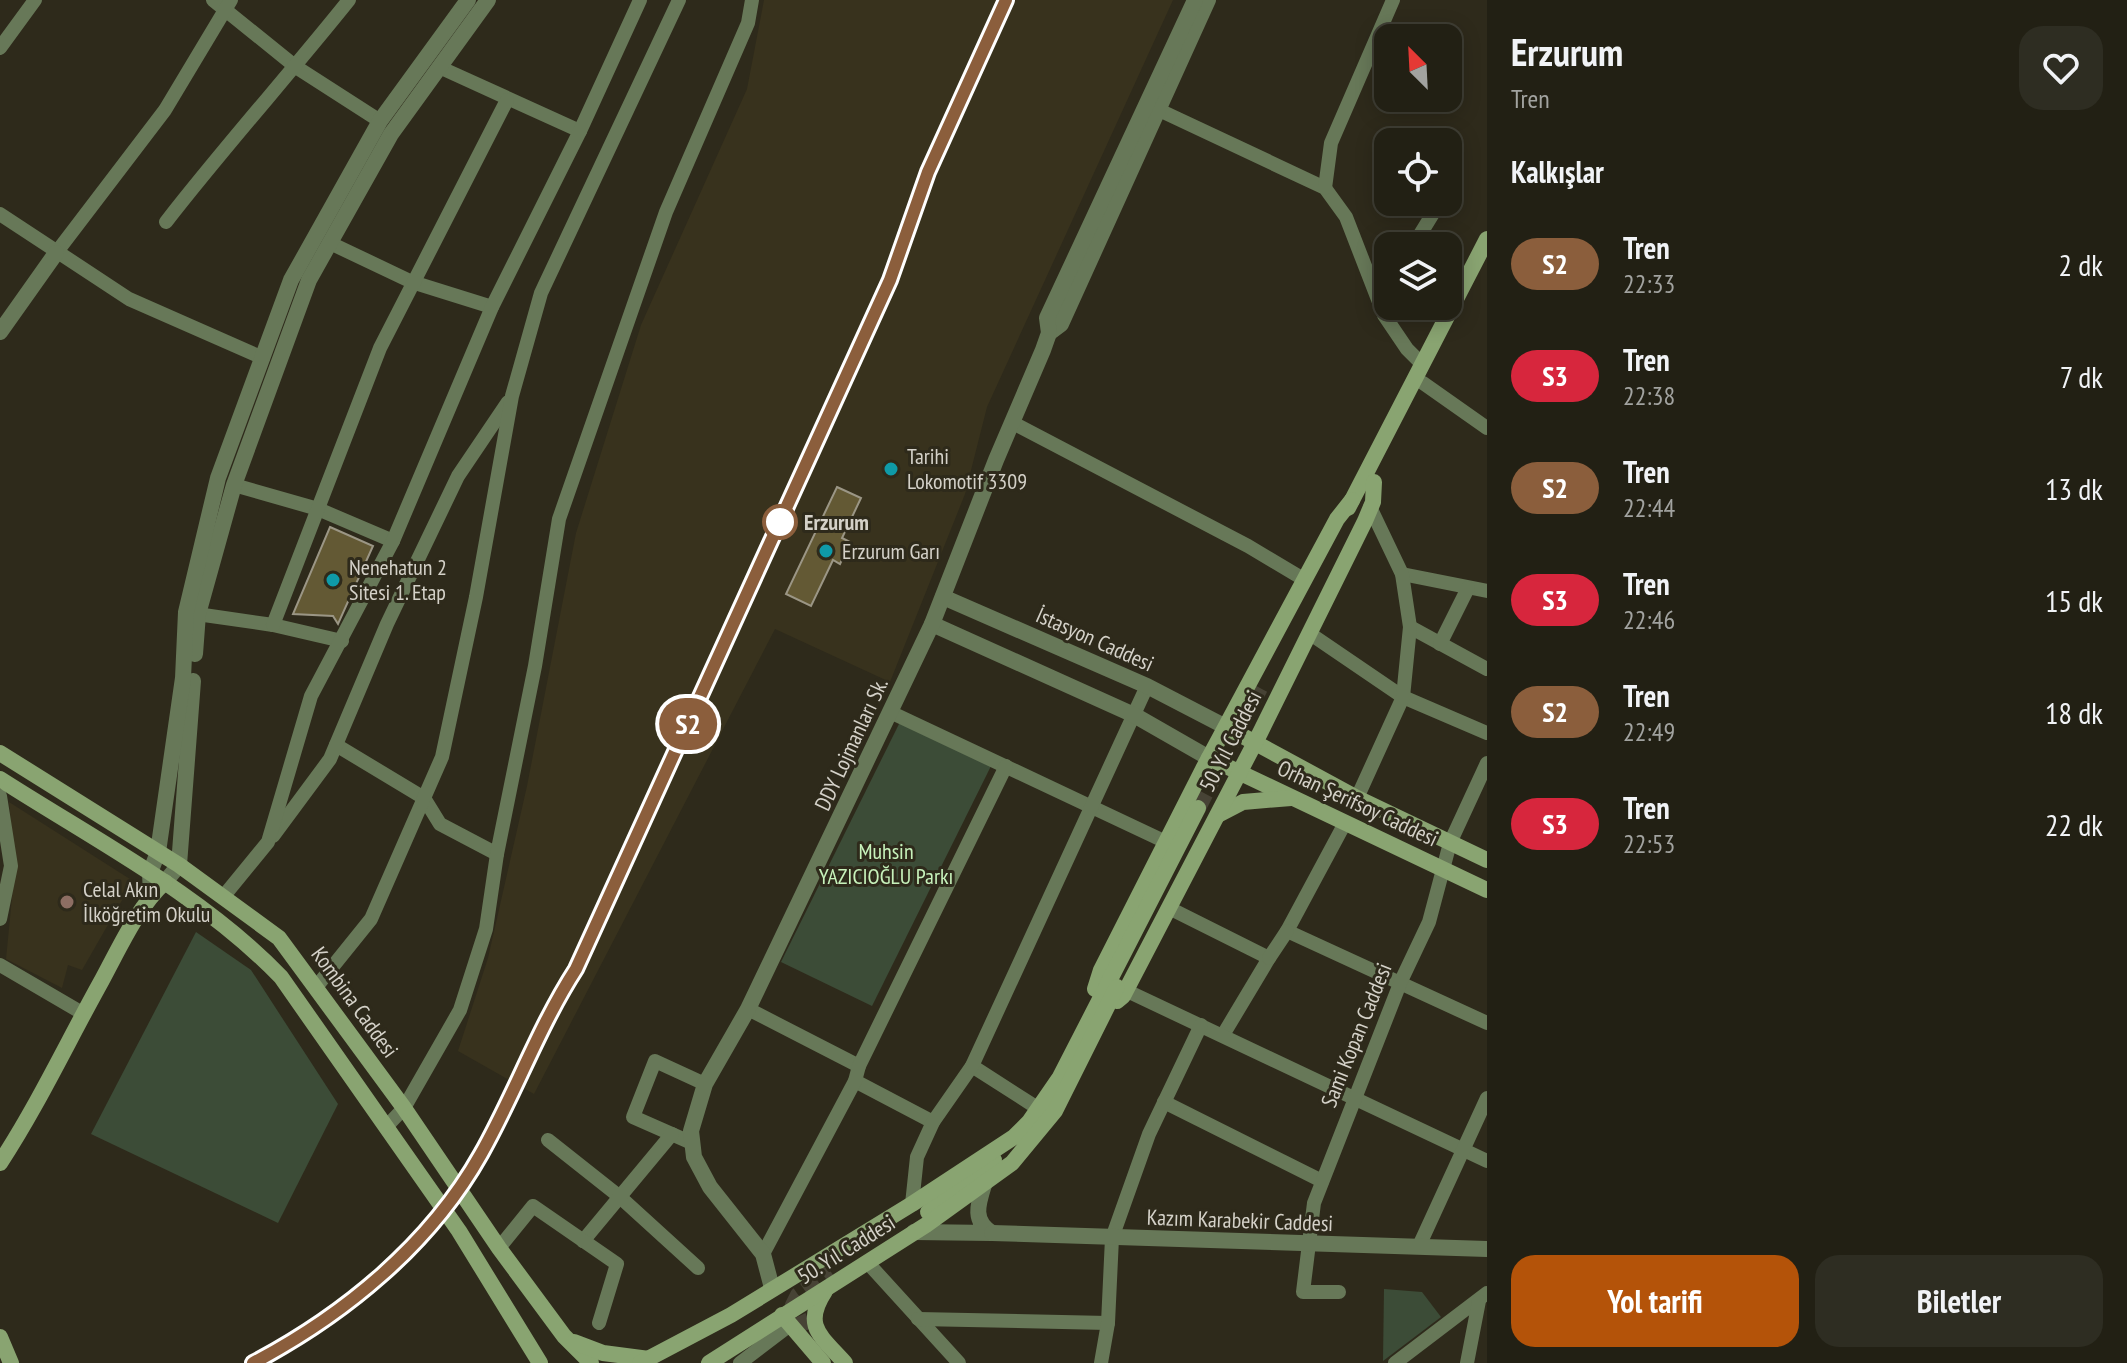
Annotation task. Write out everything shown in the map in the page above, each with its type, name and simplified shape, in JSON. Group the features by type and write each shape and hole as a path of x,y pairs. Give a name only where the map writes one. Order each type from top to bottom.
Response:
{"main road":[{"name":"50. Yıl Caddesi","path":"1487,239 1352,500 1264,690 1487,258"},
{"name":"50. Yıl Caddesi","path":"645,1361 680,1344 912,1204 1014,1137 1039,1109 1100,1010 1207,812 1239,772 1255,743 1370,507 1374,482"},
{"name":"50. Yıl Caddesi","path":"1100,1010 1095,988 1101,970 1209,758 1337,519 1352,500"},
{"name":"Orhan Şerifsoy Caddesi","path":"1226,727 1357,798 1487,860"},
{"name":"Kombina Caddesi","path":"0,753 179,865 279,938 404,1108 499,1248 569,1340 591,1363"},
{"name":"Orhan Şerifsoy Caddesi","path":"1209,758 1487,890"},
{"name":"Kombina Caddesi","path":"0,779 165,882 260,954 281,977 387,1126 507,1306 540,1363"},
{"path":"1207,812 1243,802 1293,798"},
{"name":"50. Yıl Caddesi","path":"709,1363 793,1324 830,1279 867,1262 1012,1163 1055,1111 1100,1010 1125,990 1169,908 1207,812"},
{"path":"0,1163 151,895 165,882"},
{"path":"845,1363 819,1333 814,1322 816,1304 830,1279 920,1218 995,1160 1014,1137"},
{"path":"793,1324 823,1363"},
{"path":"793,1324 834,1363"},
{"path":"0,1337 11,1363"},
{"path":"569,1340 603,1353 645,1361"}],"street":[{"path":"0,48 35,0"},
{"path":"213,0 228,4 296,67 380,121"},
{"path":"166,222 231,139 296,67 349,0"},
{"path":"151,895 150,873 158,852 192,613 218,478 291,280 380,121 468,0"},
{"path":"165,882 179,865 192,613 234,485 309,280 391,134 488,0"},
{"path":"317,986 371,919 442,757 476,597 512,396 541,293 679,0"},
{"path":"387,1126 404,1108 460,1010 486,929 559,519 666,212 748,23 752,0"},
{"path":"1195,0 1047,318 1049,333 1061,324 1208,0"},
{"path":"1325,188 1331,143 1393,0"},
{"path":"268,842 311,696 393,541 492,307 580,131 638,1"},
{"path":"0,332 165,110 228,4"},
{"path":"439,67 580,131"},
{"path":"273,625 380,348 507,100"},
{"path":"1159,110 1325,188 1346,217 1374,289"},
{"path":"0,214 129,299 263,358"},
{"path":"330,243 412,282 492,307"},
{"path":"1388,320 1396,335 1422,364"},
{"name":"DDY Lojmanları Sk.","path":"692,1143 691,1131 705,1084 748,1009 932,624 1049,333"},
{"path":"1423,383 1486,424"},
{"path":"223,897 330,759 387,624 458,476 512,396"},
{"path":"1013,423 1248,546 1305,580"},
{"path":"234,485 318,509 393,541"},
{"path":"1357,798 1403,697 1410,627 1402,574 1370,507"},
{"path":"1402,574 1487,591"},
{"path":"1440,644 1468,588"},
{"name":"İstasyon Caddesi","path":"943,597 1147,686 1226,727"},
{"path":"192,613 273,625 342,641"},
{"path":"932,624 1134,715 1209,758"},
{"path":"1410,627 1487,669"},
{"path":"1309,633 1403,697 1487,733"},
{"path":"912,1204 917,1157 933,1122 972,1066 1147,686"},
{"path":"890,712 1166,842"},
{"path":"336,745 424,798 440,824 497,854"},
{"name":"Sami Kopan Caddesi","path":"1339,1292 1303,1292 1314,1203 1401,981 1429,922 1450,843 1487,763"},
{"path":"763,1254 857,1074 1006,766"},
{"path":"0,919 11,866 1,805"},
{"path":"1223,1035 1287,931 1345,823"},
{"path":"1169,908 1269,958"},
{"path":"1287,931 1487,1023"},
{"path":"0,965 84,1014"},
{"path":"1125,990 1487,1161"},
{"path":"748,1009 933,1122"},
{"path":"1101,1363 1108,1323 1112,1238 1149,1134 1201,1025"},
{"path":"705,1084 655,1061 633,1117 692,1143 694,1157 710,1187 763,1254 772,1288"},
{"path":"972,1066 1039,1109"},
{"path":"1419,1246 1487,1098"},
{"path":"1164,1102 1322,1181"},
{"path":"583,1241 672,1134"},
{"path":"548,1140 620,1197 698,1268"},
{"path":"984,1185 977,1212 983,1228 992,1233"},
{"path":"499,1248 533,1206 617,1264 599,1323"},
{"name":"Kazım Karabekir Caddesi","path":"914,1232 1487,1249"},
{"path":"867,1262 959,1363"},
{"path":"1395,1363 1484,1300"},
{"path":"1467,1363 1484,1300"},
{"path":"918,1319 1108,1323"},
{"path":"740,1363 793,1324"}],"shaded area":[{"path":"764,0 1173,0 987,407 965,494 890,682 775,629 534,1094 458,1051 488,958 527,786 576,533 641,325 747,89"},
{"name":"Celal Akın İlköğretim Okulu","path":"9,802 133,881 82,970 68,965 62,988 6,959 15,867"}],"green space":[{"name":"Muhsin YAZICIOĞLU Parkı","path":"900,722 991,766 872,1006 781,962"},
{"path":"196,932 251,970 338,1104 278,1223 91,1134"},
{"path":"1384,1289 1422,1292 1441,1317 1383,1361"}],"building":[{"name":"Erzurum Garı","path":"837,487 861,498 842,538 850,542 840,564 833,560 811,606 786,594"},
{"name":"Nenehatun 2 Sitesi 1. Etap","path":"330,527 373,546 338,624 333,616 293,614"}],"tunnel":[{"path":"1198,808 1260,688"},
{"path":"805,1331 793,1305 798,1295 831,1272"}],"railway":[{"path":"253,1363 320,1323 382,1275 437,1218 481,1154 550,1014 576,969 890,280 928,172 1006,0"}],"train":[{"name":"S2","path":"253,1363 332,1315 401,1256 443,1210 481,1155 552,1005 576,969 824,426 890,280 928,172 1006,0"}],"place":[{"name":"Tarihi Lokomotif 3309","path":"891,469"},
{"name":"Erzurum","path":"780,522"},
{"name":"Erzurum Garı","path":"826,551"},
{"name":"Nenehatun 2 Sitesi 1. Etap","path":"333,580"},
{"name":"Celal Akın İlköğretim Okulu","path":"67,902"}]}
